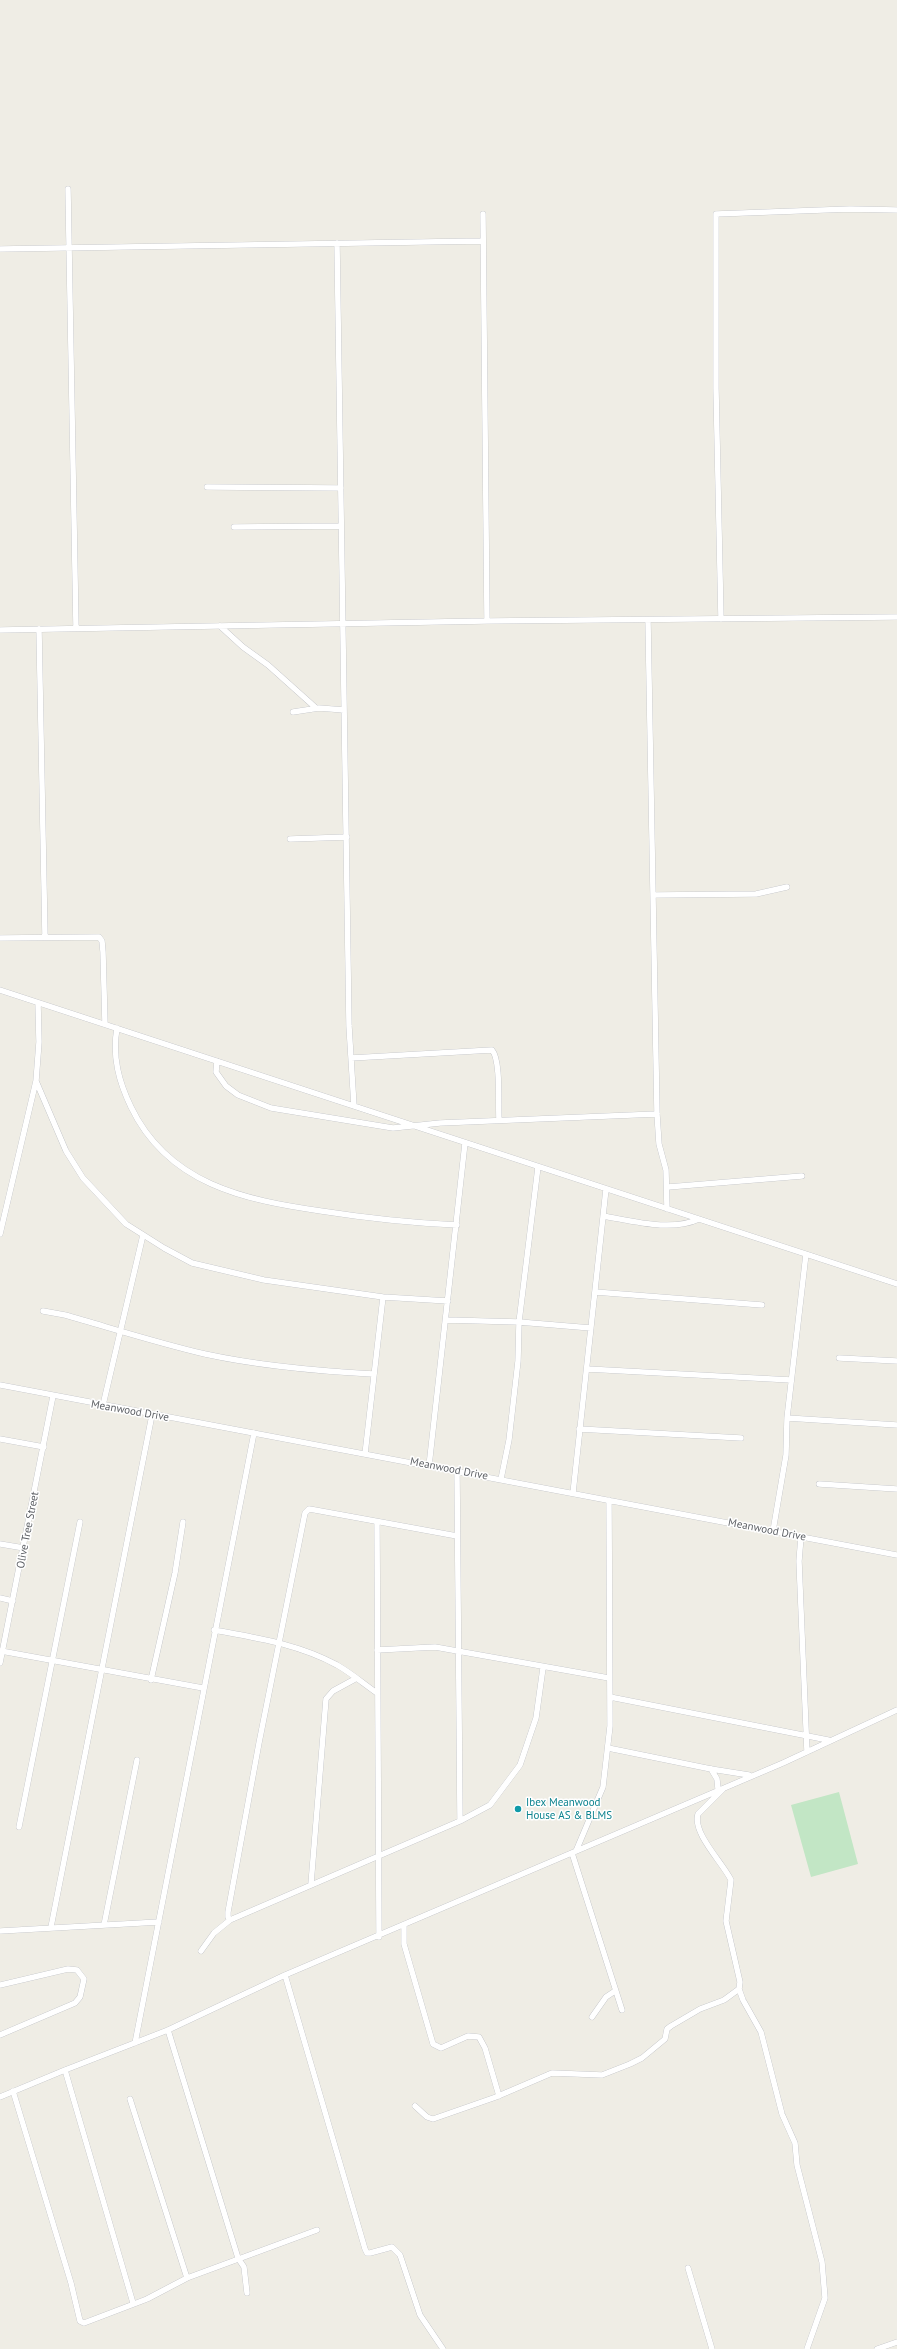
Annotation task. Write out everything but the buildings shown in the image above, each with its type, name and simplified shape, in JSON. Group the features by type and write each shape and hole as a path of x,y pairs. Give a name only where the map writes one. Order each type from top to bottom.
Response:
{"street":[{"path":"68,189 76,628"},
{"path":"721,619 716,389 716,214 850,209 897,210"},
{"path":"483,214 482,241 487,621"},
{"path":"0,249 482,241"},
{"path":"337,243 344,710 351,1058 354,1106"},
{"path":"207,487 341,488"},
{"path":"234,527 341,526"},
{"path":"0,630 487,621 897,617"},
{"path":"648,620 654,895 656,1114 659,1144 665,1160 668,1187 667,1209"},
{"path":"220,626 243,647 268,665 316,708"},
{"path":"39,629 45,937"},
{"path":"293,712 316,708 344,710"},
{"path":"290,838 347,837"},
{"path":"654,895 756,894 787,887"},
{"path":"0,938 94,936 100,939 104,958 105,1024"},
{"path":"0,990 897,1284"},
{"path":"0,1234 36,1081 39,1042 38,1002"},
{"path":"117,1028 114,1043 116,1068 123,1091 138,1121 147,1135 163,1153 191,1174 219,1189 276,1204 387,1221 456,1225"},
{"path":"351,1058 492,1050 495,1054 497,1064 498,1120"},
{"path":"217,1061 216,1072 226,1086 256,1103 288,1112 394,1128 498,1120 656,1114"},
{"path":"36,1081 74,1166 112,1210 143,1235 178,1257 229,1272 264,1280 383,1297 448,1301"},
{"path":"429,1466 465,1143"},
{"path":"501,1479 509,1440 518,1361 519,1322 538,1167"},
{"path":"668,1187 802,1176"},
{"path":"573,1493 606,1189"},
{"path":"603,1216 639,1223 673,1225 688,1224 699,1219"},
{"path":"103,1406 143,1235"},
{"path":"773,1531 786,1455 787,1418 806,1254"},
{"path":"595,1292 762,1305"},
{"path":"365,1454 383,1297"},
{"path":"43,1311 206,1354 251,1362 330,1372 373,1374"},
{"path":"446,1320 519,1322 591,1328"},
{"path":"839,1358 897,1361"},
{"path":"587,1368 791,1380"},
{"name":"Meanwood Drive","path":"0,1385 103,1406 501,1479 897,1555"},
{"name":"Olive Tree Street","path":"0,1663 1,1651 24,1548 53,1396"},
{"path":"51,1927 152,1415"},
{"path":"787,1418 897,1425"},
{"path":"579,1429 741,1438"},
{"path":"135,2043 214,1630 254,1433"},
{"path":"0,1439 44,1447"},
{"path":"457,1471 460,1821"},
{"path":"819,1484 897,1489"},
{"path":"609,1500 610,1697 608,1748 603,1787 574,1852 622,2010"},
{"path":"230,1920 228,1917 228,1912 303,1523 307,1511 315,1510 457,1536"},
{"path":"19,1827 80,1522"},
{"path":"151,1680 175,1572 183,1522"},
{"path":"377,1522 377,1693 380,1855 379,1937"},
{"path":"801,1537 799,1561 807,1752"},
{"path":"0,1544 24,1548"},
{"path":"0,1598 13,1601"},
{"path":"214,1630 280,1642 325,1660 377,1693"},
{"path":"377,1650 423,1646 459,1651 543,1668 609,1678"},
{"path":"1,1651 151,1680 203,1688"},
{"path":"200,1951 214,1933 230,1920 460,1821 490,1805 520,1765 536,1718 543,1668"},
{"path":"311,1884 326,1699 333,1691 355,1679"},
{"path":"610,1697 828,1740"},
{"path":"0,2097 64,2070 168,2030 284,1975 379,1937 718,1789 807,1752 828,1740 897,1710"},
{"path":"608,1748 711,1769 751,1775"},
{"path":"104,1925 137,1760"},
{"path":"711,1769 717,1780 718,1789"},
{"path":"726,1786 698,1814 697,1823 712,1853 731,1880 726,1922 740,1982 739,1988 743,2000 761,2032 782,2114 794,2143 797,2165 822,2262 825,2298 807,2349"},
{"path":"0,1931 159,1922"},
{"path":"404,1926 404,1944 433,2044 441,2048 468,2036 479,2037 485,2048 499,2096"},
{"path":"0,1985 68,1969 77,1970 84,1979 80,1997 75,2003 0,2035"},
{"path":"284,1975 365,2249 367,2253 370,2253 392,2246 400,2255 420,2315 443,2349"},
{"path":"415,2106 427,2117 433,2119 499,2096 552,2073 602,2075 642,2058 665,2039 667,2029 671,2026 700,2010 724,2000 739,1988"},
{"path":"592,2017 602,2002 615,1991"},
{"path":"168,2030 238,2258 244,2267 247,2293"},
{"path":"64,2070 133,2303"},
{"path":"13,2091 71,2283 80,2321 89,2323 170,2288 187,2278 203,2274 238,2258 317,2230"},
{"path":"130,2099 187,2278"},
{"path":"688,2268 712,2349"},
{"path":"877,2349 897,2342"}],"green space":[{"path":"839,1792 858,1864 811,1877 791,1805"}],"place":[{"name":"Ibex Meanwood House AS & BLMS","path":"518,1809"}]}
